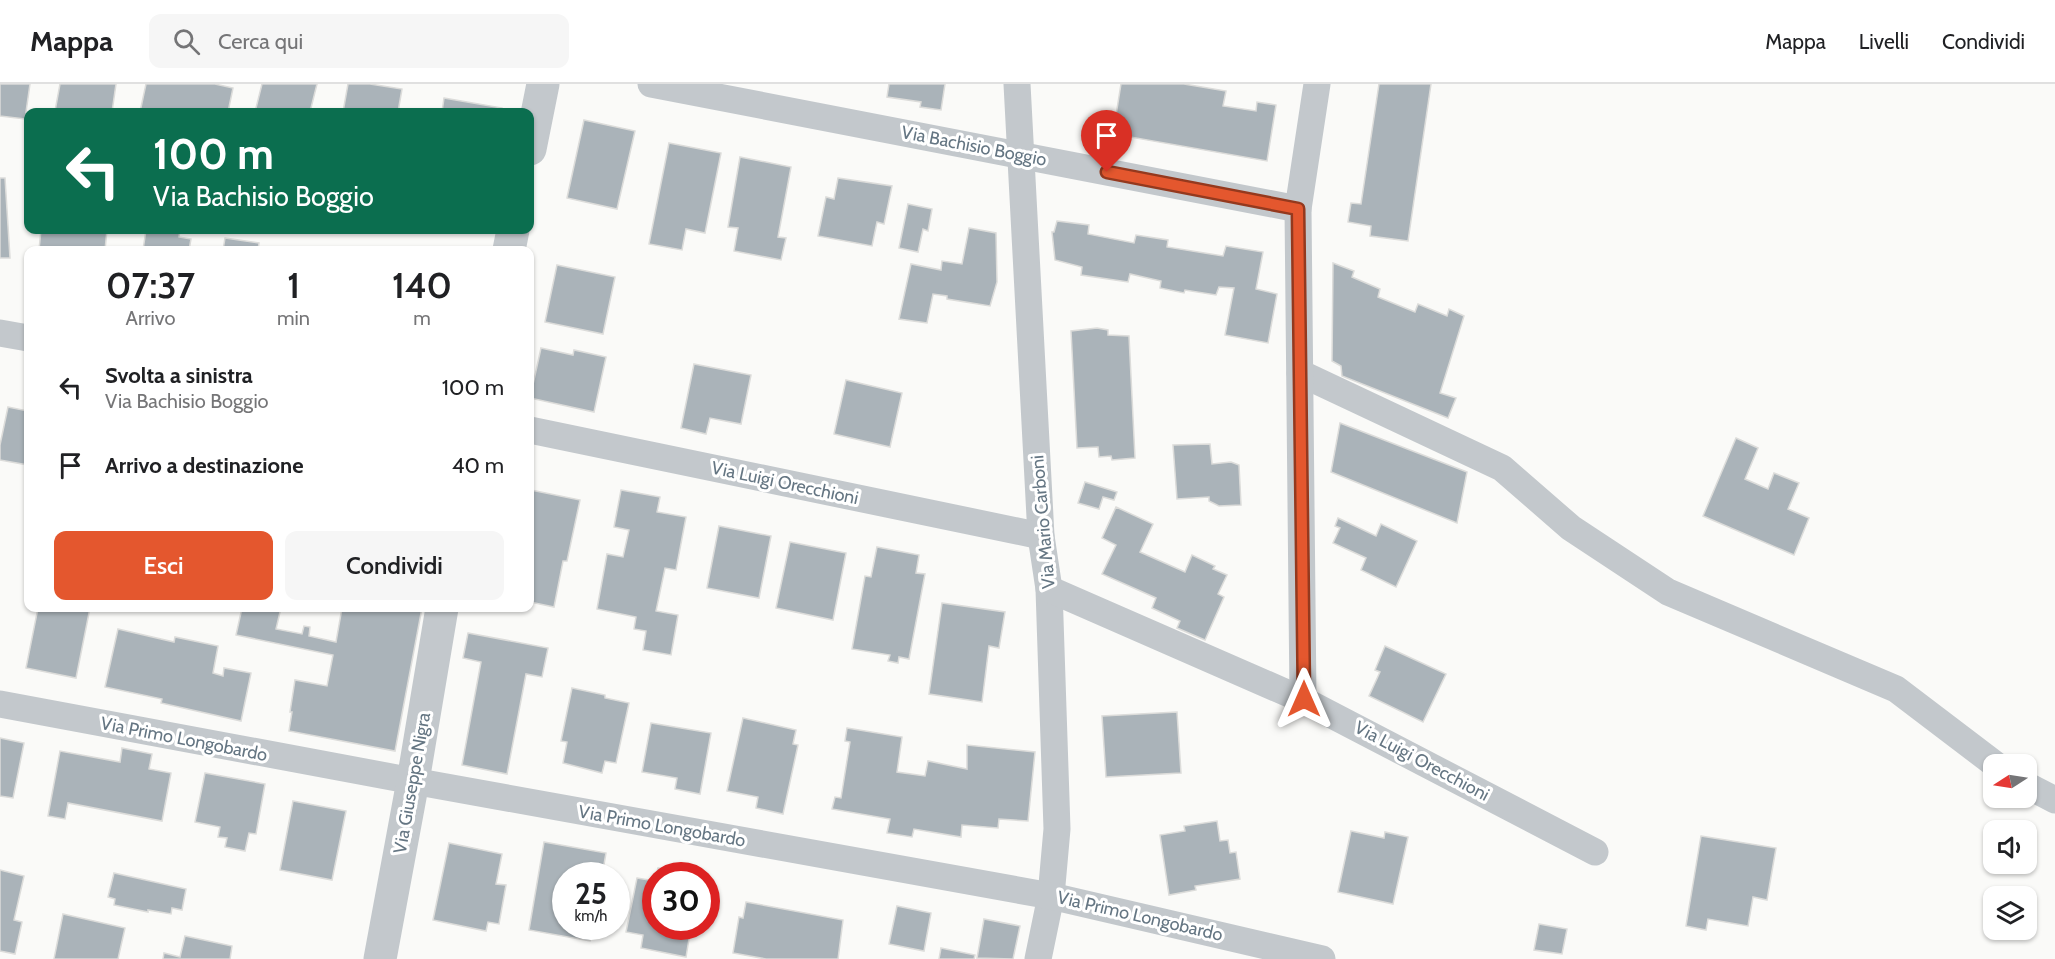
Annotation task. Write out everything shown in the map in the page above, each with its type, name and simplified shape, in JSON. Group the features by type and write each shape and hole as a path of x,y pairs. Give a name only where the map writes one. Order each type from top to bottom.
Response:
{"street":[{"path":"534,128 543,84"},
{"name":"Via Bachisio Boggio","path":"651,84 1298,209"},
{"name":"Via Mario Carboni","path":"1017,84 1041,536 1049,589 1057,828 1051,896 1038,959"},
{"path":"1304,699 1298,209 1317,84"},
{"path":"0,333 24,337"},
{"path":"1300,373 1502,468 1571,528 1668,592 1896,689 1983,755"},
{"name":"Via Luigi Orecchioni","path":"534,431 1041,536"},
{"name":"Via Luigi Orecchioni","path":"1049,589 1304,699 1595,852"},
{"name":"Via Giuseppe Nigra","path":"380,959 441,612"},
{"name":"Via Primo Longobardo","path":"0,704 1051,896 1322,959"},
{"path":"2037,791 2055,800"}],"building":[{"path":"0,84 30,84 27,108 24,108 24,119 0,116"},
{"path":"60,84 116,84 113,108 56,108"},
{"path":"146,84 215,84 233,88 229,108 141,108"},
{"path":"262,84 317,84 311,108 256,108"},
{"path":"348,84 370,84 402,89 399,108 344,108"},
{"path":"889,84 945,84 941,110 920,107 921,102 887,97"},
{"path":"1121,84 1184,84 1226,91 1223,106 1256,111 1257,102 1276,105 1267,161 1113,134"},
{"path":"1379,84 1431,84 1408,241 1370,236 1371,226 1348,222 1351,203 1361,204"},
{"path":"444,98 502,108 443,108"},
{"path":"584,120 635,131 617,209 567,198"},
{"path":"669,143 721,153 705,233 686,229 682,250 649,244"},
{"path":"740,157 791,167 778,237 786,238 781,260 734,251 738,228 728,227"},
{"path":"0,178 5,178 10,258 0,258"},
{"path":"838,178 892,186 884,224 877,222 872,246 818,236 826,197 834,199"},
{"path":"908,204 932,209 928,231 923,229 918,252 899,248"},
{"path":"1057,221 1089,225 1088,234 1134,243 1136,235 1168,240 1167,247 1223,256 1226,246 1263,252 1256,289 1277,294 1268,343 1225,335 1234,288 1219,287 1216,295 1185,290 1184,293 1160,288 1161,281 1130,274 1128,282 1081,275 1082,267 1055,260 1052,232 1054,232"},
{"path":"969,228 996,233 997,282 990,306 947,299 947,296 933,294 927,323 899,319 911,264 941,270 942,261 962,264"},
{"path":"41,234 107,234 105,246 39,246"},
{"path":"145,234 179,234 179,237 191,239 190,246 144,246"},
{"path":"225,238 259,243 259,246 224,246"},
{"path":"1333,263 1354,271 1352,277 1380,289 1378,297 1415,312 1418,304 1447,316 1449,309 1464,316 1440,393 1456,398 1448,418 1342,376 1341,366 1332,361"},
{"path":"557,265 615,277 603,334 545,322"},
{"path":"1097,328 1108,330 1108,335 1129,336 1135,458 1112,460 1111,456 1099,457 1098,447 1077,448 1071,331"},
{"path":"541,348 573,355 574,350 606,357 594,412 534,399 534,380"},
{"path":"694,364 751,375 741,424 710,418 706,434 681,428"},
{"path":"846,380 902,393 890,447 834,434"},
{"path":"8,407 24,410 24,464 0,460 0,445"},
{"path":"1340,423 1467,472 1457,523 1331,472"},
{"path":"1736,438 1758,448 1745,479 1768,489 1774,473 1799,483 1788,509 1809,518 1794,555 1703,516"},
{"path":"1210,444 1212,464 1231,462 1239,465 1241,505 1219,506 1209,501 1209,497 1177,499 1173,445"},
{"path":"1085,482 1117,492 1114,500 1103,497 1099,509 1078,503"},
{"path":"621,490 660,497 657,512 686,517 676,570 665,568 656,611 678,615 671,655 643,650 646,631 634,629 636,617 597,609 607,554 623,557 629,530 614,527"},
{"path":"534,491 580,500 567,561 563,561 554,607 534,603"},
{"path":"1116,507 1153,524 1140,552 1185,572 1192,555 1215,566 1213,569 1227,575 1218,594 1224,597 1205,640 1177,628 1180,621 1152,608 1156,598 1102,574 1116,545 1102,538"},
{"path":"1338,518 1376,536 1381,524 1417,541 1396,587 1361,570 1366,558 1333,543 1340,528 1335,526"},
{"path":"719,526 771,536 759,598 707,588"},
{"path":"790,542 846,553 833,620 776,608"},
{"path":"877,547 919,555 916,573 925,574 909,659 899,657 898,663 888,661 890,655 852,649 865,576 871,577"},
{"path":"942,603 1005,612 999,648 989,646 982,702 929,694"},
{"path":"37,612 89,612 76,678 26,668"},
{"path":"241,612 280,612 276,629 302,634 304,626 310,627 309,636 336,642 341,612 421,612 395,751 289,731 295,680 327,686 333,655 236,635"},
{"path":"118,629 174,642 175,637 218,646 213,673 223,676 224,668 251,673 241,721 161,703 162,699 105,687"},
{"path":"468,633 548,648 542,677 526,674 507,774 462,765 481,662 463,658"},
{"path":"1385,646 1446,674 1423,722 1369,696 1380,672 1375,670"},
{"path":"572,688 629,703 616,763 605,761 602,773 563,763 567,742 561,741"},
{"path":"1177,712 1181,773 1106,777 1102,716"},
{"path":"743,718 796,730 793,744 798,745 783,814 756,808 758,797 727,791"},
{"path":"651,723 711,733 700,794 675,789 677,778 642,772"},
{"path":"847,728 902,737 897,772 925,776 928,761 967,769 967,745 1035,752 1028,821 999,819 998,828 962,825 961,837 914,829 912,837 887,833 890,819 832,809 835,797 841,798 850,742 845,741"},
{"path":"0,738 24,743 13,798 0,796"},
{"path":"122,748 152,754 149,769 171,773 162,821 68,803 65,819 48,816 60,751 120,762"},
{"path":"205,773 265,784 256,834 249,833 245,851 225,847 227,838 218,837 220,827 195,822"},
{"path":"293,801 346,811 332,880 280,870"},
{"path":"1217,821 1220,841 1228,840 1230,853 1236,852 1240,879 1195,886 1196,890 1169,895 1160,835 1185,831 1184,826"},
{"path":"1351,831 1384,838 1385,832 1408,837 1393,904 1338,892"},
{"path":"1701,836 1776,848 1767,900 1753,897 1748,926 1708,919 1706,930 1686,926"},
{"path":"544,842 606,853 604,862 552,862 552,934 529,930"},
{"path":"449,843 502,854 496,884 506,885 499,924 488,922 486,931 433,920"},
{"path":"0,870 24,876 14,920 22,922 15,954 0,951"},
{"path":"114,873 186,889 182,910 172,908 171,914 114,905 115,899 108,897"},
{"path":"637,878 642,879 642,935 630,933 630,912"},
{"path":"746,902 843,920 838,959 766,959 733,953 739,917 743,918"},
{"path":"897,906 931,913 924,951 889,944"},
{"path":"63,914 125,928 118,959 54,959"},
{"path":"984,919 1020,926 1013,959 977,958"},
{"path":"1539,924 1567,929 1562,954 1534,950"},
{"path":"185,936 232,946 230,959 163,959 164,953 180,957"},
{"path":"642,940 689,940 686,957 641,948"},
{"path":"941,948 975,955 974,959 939,959"}],"route":[{"path":"1107,172 1298,209 1304,699"}]}
